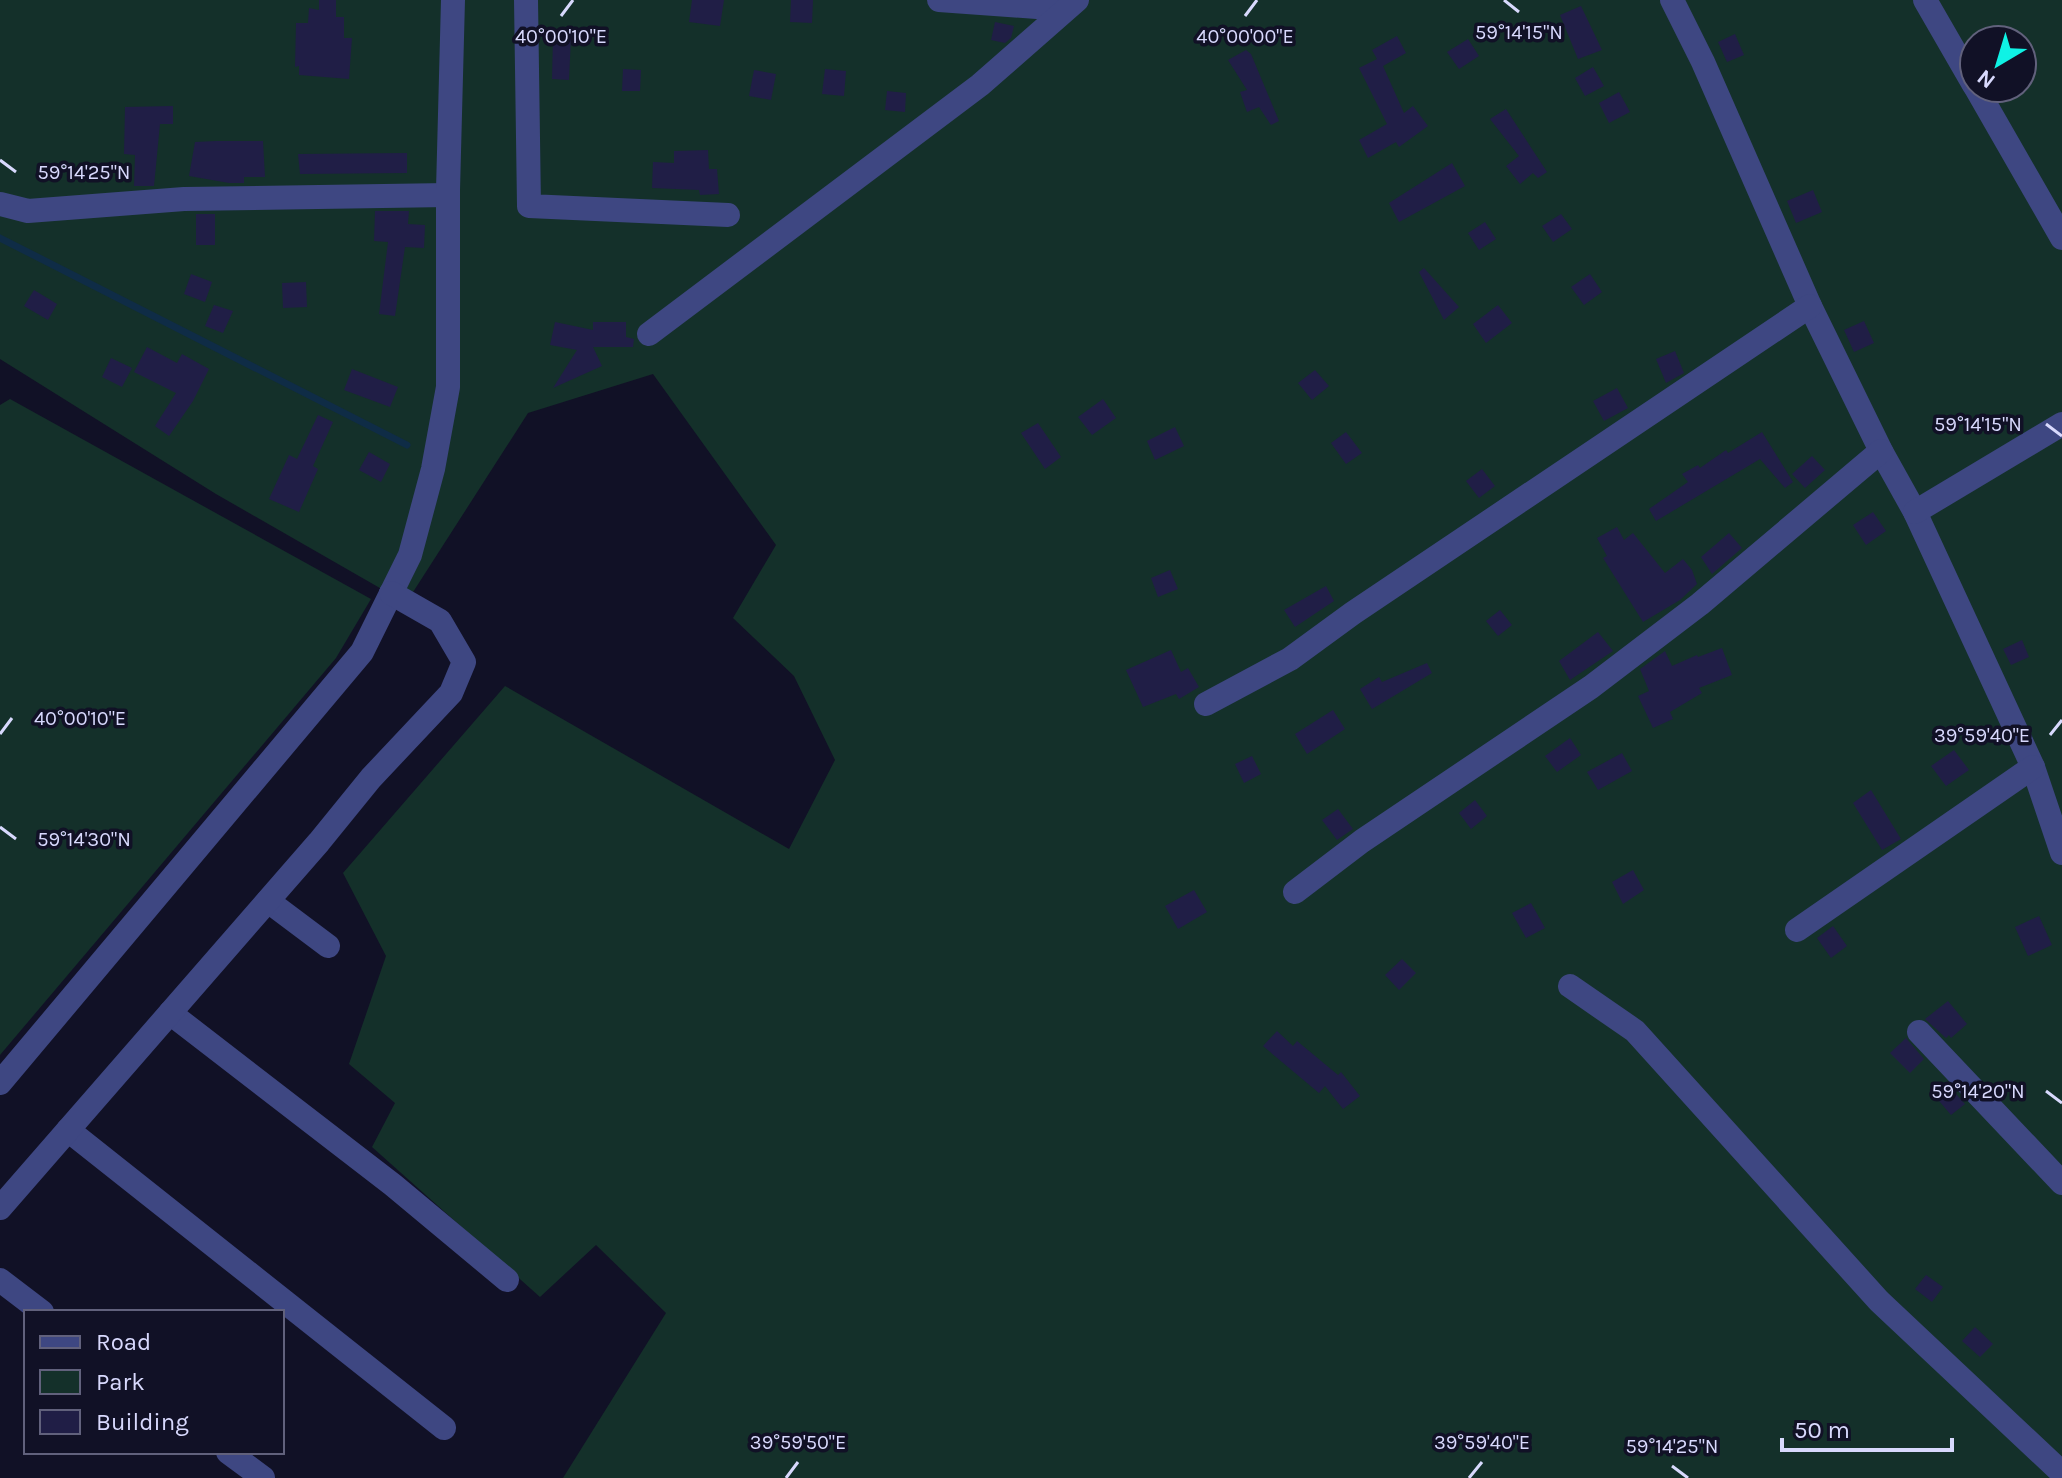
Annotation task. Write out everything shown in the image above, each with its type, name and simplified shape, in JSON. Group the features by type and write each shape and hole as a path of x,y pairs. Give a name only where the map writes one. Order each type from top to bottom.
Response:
{"street":[{"path":"0,1083 362,652 410,555 433,469 448,387 448,195 453,0"},
{"path":"526,0 529,206 728,215"},
{"path":"939,0 1070,5"},
{"path":"1672,0 1703,62 1810,306 1881,451 1915,512 2033,767 2062,853"},
{"path":"1925,0 1958,57"},
{"path":"649,334 980,85 1070,5"},
{"path":"1985,104 2062,238"},
{"path":"0,204 28,211 184,199 448,195"},
{"path":"1206,704 1290,659 1353,613 1810,306"},
{"path":"1915,512 2062,424"},
{"path":"1295,892 1362,841 1591,687 1700,604 1881,451"},
{"path":"0,1208 371,778 451,693 464,662 440,621 391,593"},
{"path":"1797,930 2033,767"},
{"path":"268,901 328,946"},
{"path":"1570,986 1635,1031 1879,1301 2062,1473"},
{"path":"170,1013 393,1185 507,1280"},
{"path":"1919,1032 2062,1183"},
{"path":"68,1130 444,1428"},
{"path":"0,1280 39,1310"},
{"path":"231,1454 263,1478"}],"green space":[{"path":"0,0 2062,0 2062,1478 563,1478 666,1313 596,1245 540,1297 372,1147 395,1103 349,1064 386,956 343,873 505,686 789,849 835,760 794,676 733,618 776,545 653,374 528,413 406,603 216,494 0,359"},
{"path":"10,399 371,599 336,658 0,1055 0,405"}],"building":[{"path":"319,0 336,0 336,17 344,17 344,38 352,38 349,79 299,75 299,66 295,67 296,23 308,23 309,8 319,10"},
{"path":"692,0 724,0 720,26 689,22"},
{"path":"791,0 813,0 812,23 790,22"},
{"path":"1581,6 1602,50 1578,59 1560,15"},
{"path":"995,22 1014,26 1011,38 1005,43 991,40"},
{"path":"1735,34 1744,55 1727,62 1718,42"},
{"path":"1397,36 1406,53 1383,66 1404,113 1413,106 1428,126 1399,147 1396,142 1368,158 1359,140 1387,124 1359,68 1377,59 1372,50"},
{"path":"553,37 571,37 569,80 552,79"},
{"path":"1468,39 1479,56 1459,69 1447,52"},
{"path":"1246,50 1251,54 1279,121 1271,125 1259,107 1247,112 1240,92 1247,90 1228,60"},
{"path":"1593,67 1604,86 1585,96 1575,78"},
{"path":"623,69 641,70 640,91 622,91"},
{"path":"825,69 846,71 844,96 822,94"},
{"path":"754,70 776,74 771,100 749,96"},
{"path":"887,91 906,93 905,112 885,110"},
{"path":"1619,92 1630,112 1609,123 1599,103"},
{"path":"173,106 173,124 160,124 154,186 134,186 135,155 124,154 125,107"},
{"path":"1506,109 1547,172 1538,178 1533,173 1520,184 1506,166 1519,156 1490,119"},
{"path":"263,141 265,177 244,177 244,183 229,183 189,176 195,142"},
{"path":"708,150 709,169 717,169 719,194 700,195 699,190 652,188 653,162 674,163 674,151"},
{"path":"407,153 407,173 300,174 298,154"},
{"path":"1452,163 1465,186 1399,222 1389,203"},
{"path":"1813,190 1822,212 1796,223 1787,201"},
{"path":"375,211 409,211 408,224 425,225 424,248 405,247 395,316 379,314 388,242 374,241"},
{"path":"196,214 215,214 215,245 196,245"},
{"path":"1561,214 1572,229 1553,242 1542,226"},
{"path":"1485,222 1496,239 1479,250 1468,233"},
{"path":"1424,268 1459,307 1444,320 1419,272"},
{"path":"191,274 212,282 205,302 184,294"},
{"path":"1590,274 1602,292 1584,305 1571,287"},
{"path":"306,282 307,307 283,308 282,283"},
{"path":"34,290 57,304 48,320 24,306"},
{"path":"214,305 233,311 223,333 205,326"},
{"path":"1498,305 1512,323 1486,343 1473,324"},
{"path":"1864,321 1874,343 1854,352 1844,330"},
{"path":"555,322 593,330 593,322 626,322 626,337 634,339 633,347 593,347 602,366 553,388 577,350 550,345"},
{"path":"147,347 177,363 182,354 209,369 193,401 169,436 155,426 176,393 134,372"},
{"path":"1675,351 1684,373 1666,383 1656,359"},
{"path":"111,358 132,368 122,387 102,377"},
{"path":"352,369 398,387 390,407 344,390"},
{"path":"1315,370 1329,386 1312,400 1298,383"},
{"path":"1617,388 1628,408 1604,421 1593,401"},
{"path":"1103,399 1116,418 1092,435 1078,417"},
{"path":"318,415 333,422 313,466 318,469 299,512 269,499 289,455 297,459"},
{"path":"1038,423 1061,457 1045,469 1021,433"},
{"path":"1175,427 1184,446 1155,460 1147,441"},
{"path":"1346,432 1362,453 1346,464 1331,443"},
{"path":"1762,432 1793,482 1785,488 1760,459 1656,521 1649,509 1688,482 1682,474 1698,465 1700,468 1726,450 1728,453"},
{"path":"369,452 390,464 381,482 359,470"},
{"path":"1812,456 1825,470 1805,488 1792,474"},
{"path":"1482,469 1495,486 1479,498 1466,481"},
{"path":"1873,512 1886,531 1866,545 1853,525"},
{"path":"1617,527 1624,540 1633,533 1665,573 1683,559 1692,570 1697,584 1680,600 1643,622 1603,558 1607,556 1597,538"},
{"path":"1729,533 1742,548 1712,574 1701,557"},
{"path":"1170,570 1178,589 1158,597 1151,578"},
{"path":"1326,586 1334,601 1295,627 1284,610"},
{"path":"1500,610 1512,625 1498,636 1486,621"},
{"path":"1598,632 1613,651 1570,680 1559,661"},
{"path":"2022,640 2029,657 2011,665 2003,649"},
{"path":"1722,648 1732,675 1699,688 1702,693 1670,712 1673,719 1653,728 1638,696 1649,691 1640,669 1665,651 1672,666"},
{"path":"1171,650 1181,672 1188,668 1199,687 1179,699 1176,694 1143,707 1126,670"},
{"path":"1427,663 1432,673 1372,709 1360,689 1379,677 1382,682"},
{"path":"1333,710 1345,729 1307,754 1295,734"},
{"path":"1570,738 1581,755 1557,772 1545,756"},
{"path":"1954,750 1969,770 1946,786 1931,766"},
{"path":"1622,753 1632,771 1598,790 1587,772"},
{"path":"1252,756 1261,774 1244,783 1235,764"},
{"path":"1871,790 1901,839 1882,850 1853,803"},
{"path":"1475,800 1487,816 1471,829 1459,813"},
{"path":"1338,809 1353,829 1337,840 1322,820"},
{"path":"1633,870 1644,890 1623,904 1612,882"},
{"path":"1194,890 1207,912 1178,929 1165,906"},
{"path":"1531,903 1545,928 1526,938 1512,913"},
{"path":"2039,916 2052,945 2028,956 2015,927"},
{"path":"1833,926 1847,946 1831,958 1817,938"},
{"path":"1402,959 1416,973 1399,990 1385,975"},
{"path":"1948,1001 1967,1024 1951,1038 1949,1035 1946,1038 1925,1019"},
{"path":"1277,1031 1293,1046 1297,1041 1338,1075 1341,1072 1360,1096 1343,1109 1325,1086 1319,1093 1263,1046"},
{"path":"1906,1038 1924,1059 1910,1073 1890,1053"},
{"path":"1947,1084 1965,1104 1951,1115 1934,1095"},
{"path":"1926,1275 1943,1287 1932,1302 1915,1289"},
{"path":"1975,1327 1993,1344 1980,1357 1962,1341"}],"waterway":[{"path":"0,238 407,445"}]}
